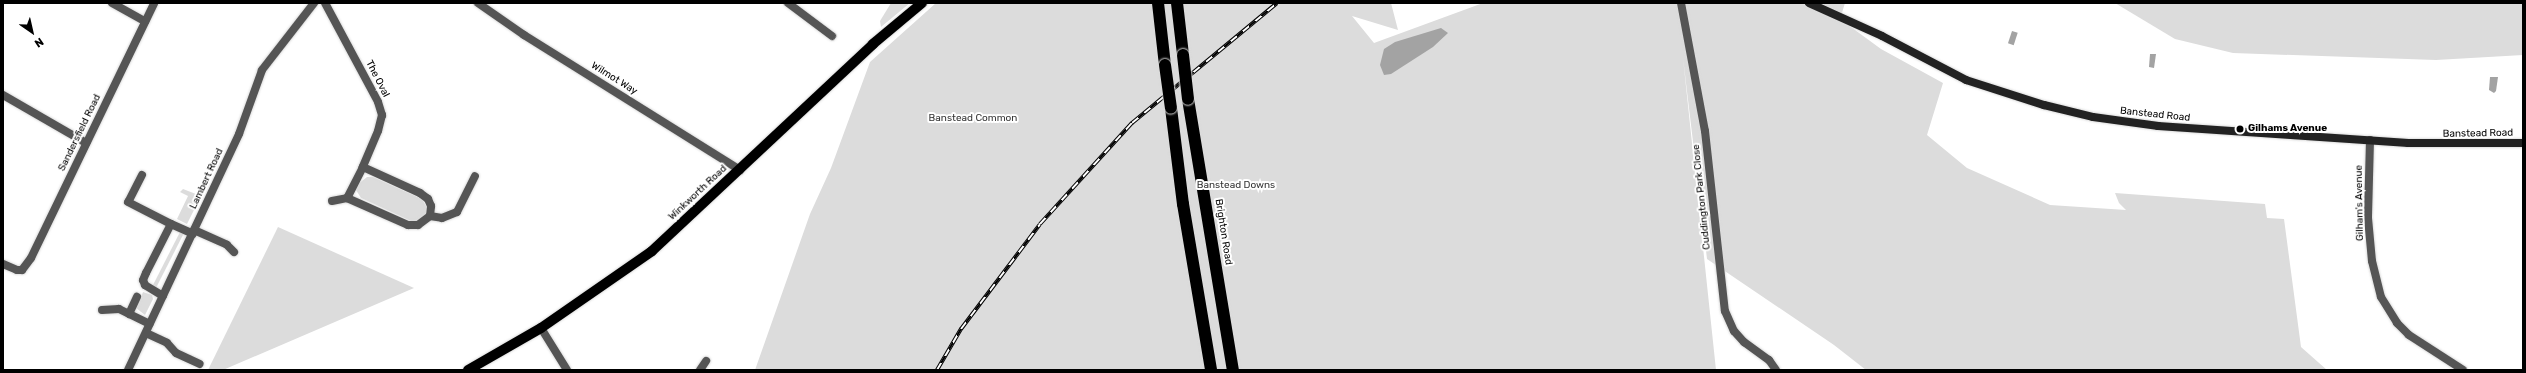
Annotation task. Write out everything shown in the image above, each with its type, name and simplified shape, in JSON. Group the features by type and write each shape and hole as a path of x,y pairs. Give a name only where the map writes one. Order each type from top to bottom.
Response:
{"highway":[{"path":"1158,3 1183,204 1211,370"},
{"name":"Brighton Road","path":"1177,3 1188,98 1233,370"}],"main road":[{"name":"Winkworth Road","path":"468,370 541,328 652,251 873,44 922,3"}],"street":[{"path":"112,3 145,21"},
{"name":"Sandersfield Road","path":"3,264 17,270 22,270 31,258 154,3"},
{"name":"Lambert Road","path":"128,370 239,134 262,70 314,3"},
{"name":"The Oval","path":"325,3 380,108 381,122 363,167 347,198"},
{"name":"Wilmot Way","path":"478,3 524,35 740,170"},
{"path":"788,3 832,36"},
{"name":"Cuddington Park Close","path":"1681,3 1705,131 1725,311 1734,331 1744,342 1769,360 1776,370"},
{"name":"Banstead Road","path":"1809,3 1882,36 1966,80 2044,105 2128,123 2440,144 2523,143"},
{"path":"3,95 86,143"},
{"name":"Gilham's Avenue","path":"2370,140 2368,218 2372,261 2381,297 2397,323 2408,335 2463,370"},
{"path":"363,167 420,193 428,199 431,206 430,216"},
{"path":"142,175 128,202 171,224 227,245 234,252"},
{"path":"332,201 347,198 408,225 418,225 430,216 442,218 458,212 475,176"},
{"path":"163,296 149,289 143,280 171,224"},
{"path":"129,314 137,297"},
{"path":"102,310 113,308 150,324"},
{"path":"541,328 567,370"},
{"path":"146,333 167,343 176,353 200,364"},
{"path":"700,370 706,361"}],"green space":[{"path":"891,3 910,3 881,27 880,21"},
{"name":"Banstead Downs","path":"936,3 1391,3 1398,30 1352,16 1374,43 1483,3 1845,3 1840,19 1881,49 1943,83 1927,135 1967,168 2050,205 2126,210 2119,203 2115,193 2265,204 2267,218 2284,219 2301,347 2327,370 1866,370 1834,345 1707,259 1683,58 1716,370 755,370 810,214 831,168 870,62"},
{"path":"2115,3 2523,3 2523,55 2436,60 2233,53 2175,39"},
{"path":"367,177 373,177 422,199 427,208 426,214 417,221 411,221 361,198 356,190 358,184"},
{"path":"183,189 201,196 187,224 177,219 188,196 180,192"},
{"path":"278,227 414,288 223,370 208,370"},
{"path":"180,232 184,234 156,287 153,285"},
{"path":"143,292 152,295 153,299 145,315 136,308"}],"shaded area":[{"path":"1441,28 1448,33 1433,47 1391,74 1384,75 1380,65 1384,49 1395,42"},
{"path":"2012,31 2018,33 2014,45 2008,43"},
{"path":"2150,54 2156,54 2154,68 2149,67"},
{"path":"2490,77 2498,77 2496,91 2494,93 2489,90"}],"railway":[{"path":"937,370 961,329 1040,224 1132,123 1277,3"}],"place":[{"name":"Gilhams Avenue","path":"2240,129"}],"park label":[{"name":"Banstead Common","path":"973,119"}]}
